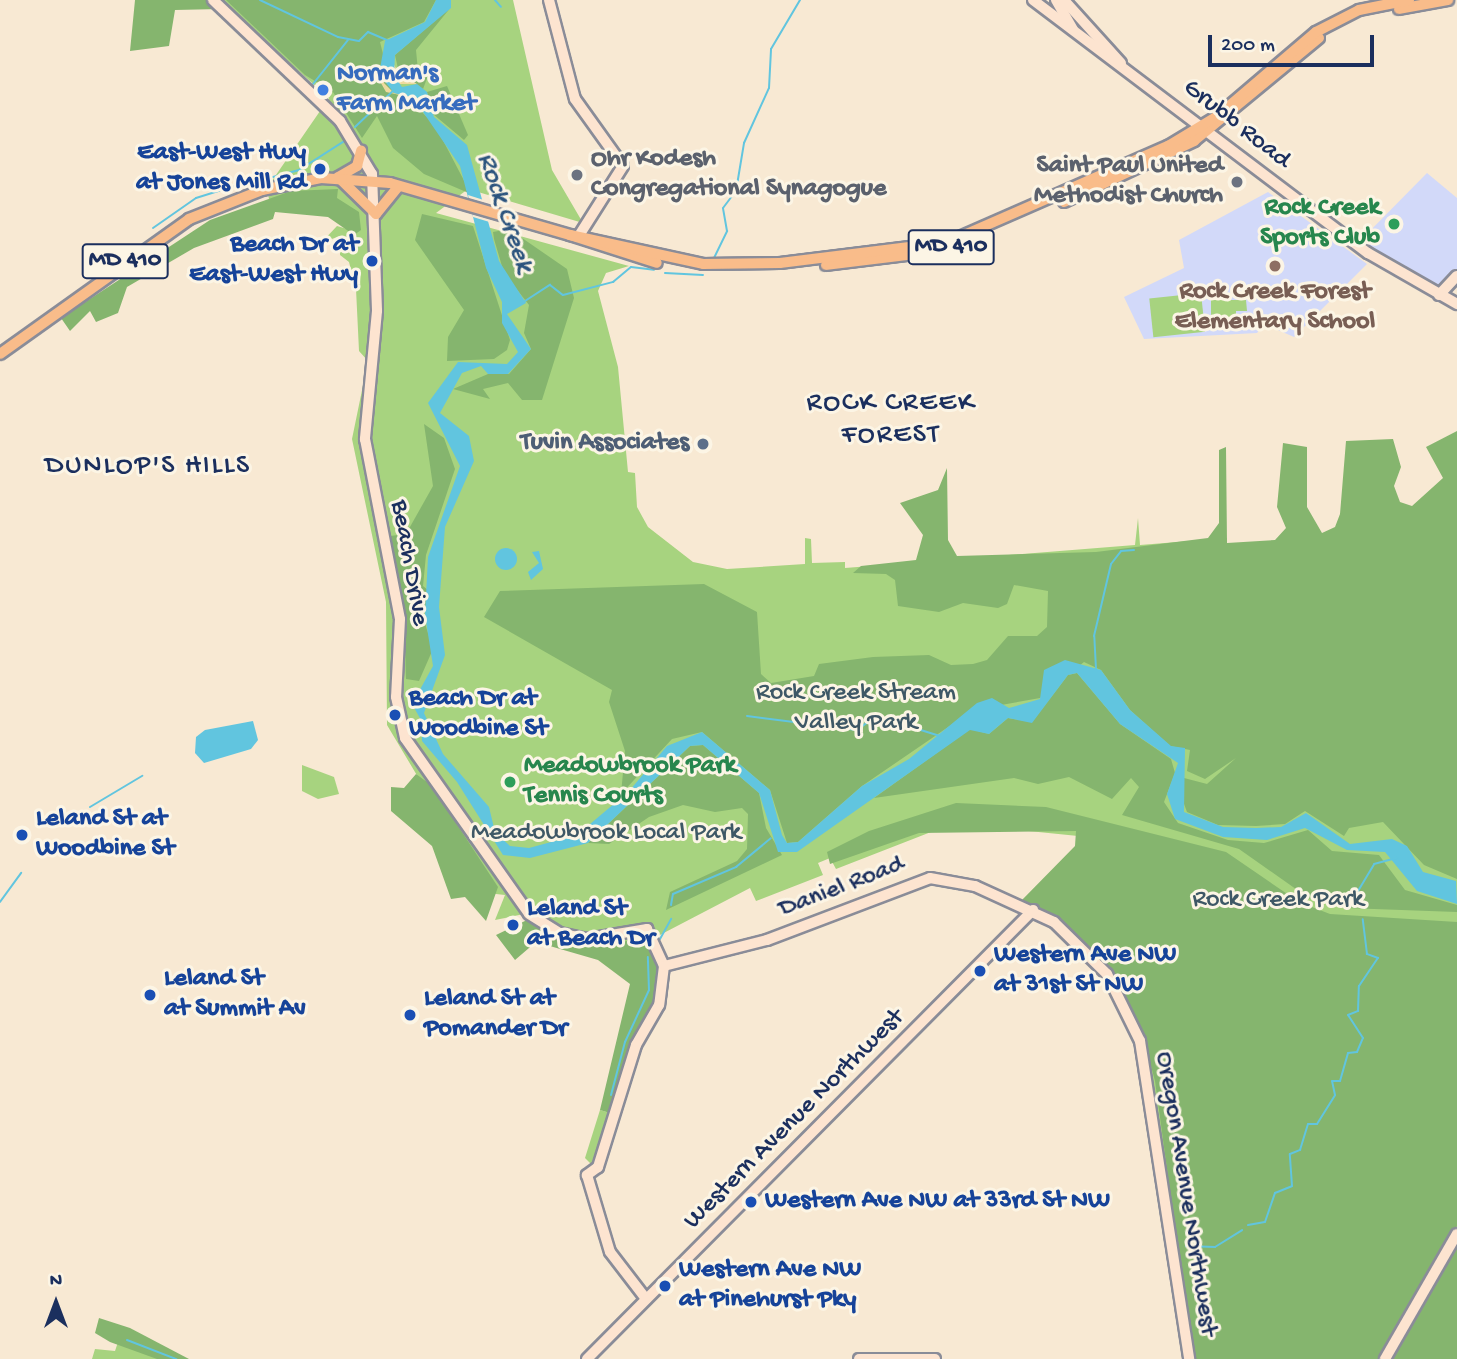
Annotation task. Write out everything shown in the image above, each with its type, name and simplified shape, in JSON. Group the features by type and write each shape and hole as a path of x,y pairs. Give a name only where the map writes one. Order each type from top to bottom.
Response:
{"main road":[{"name":"MD 410","path":"0,354 189,219 262,190 338,177 373,180 399,186 506,217 719,265 926,246 1026,212 1206,128 1316,32 1359,10 1409,0"},
{"name":"MD 410","path":"581,233 602,250 708,271 916,255 1002,230 1206,128 1335,28 1448,0"},
{"path":"361,151 357,166 338,177 376,214 399,186"}],"street":[{"name":"Beach Drive","path":"213,0 328,107 361,151 373,180 376,214 375,355 366,449 400,619 396,697 405,737 529,914 559,933 587,939 647,929 664,966"},
{"path":"549,0 575,99 623,166 581,233"},
{"name":"Grubb Road","path":"1033,0 1075,33 1121,63 1359,244 1457,304"},
{"path":"1059,1 1075,33"},
{"name":"Grubb Road","path":"1059,1 1121,63"},
{"path":"1439,295 1457,276"},
{"name":"Daniel Road","path":"664,966 767,940 921,880 958,880 1033,910"},
{"name":"Western Avenue Northwest","path":"587,1359 1033,910"},
{"name":"Oregon Avenue Northwest","path":"1033,910 1095,959 1138,1033 1189,1359"},
{"path":"646,1299 619,1269 587,1175 598,1167 636,1045 659,1005 664,966"},
{"path":"1385,1359 1457,1234"},
{"path":"859,1359 934,1359"}],"shaded area":[{"path":"1427,173 1457,198 1457,276 1439,295 1368,253 1360,241"},
{"name":"Rock Creek Forest Elementary School","path":"1268,192 1367,264 1294,337 1264,324 1257,333 1144,339 1124,297 1184,268 1179,240"}],"green space":[{"path":"135,0 213,0 220,9 175,10 169,46 130,51"},
{"path":"219,0 513,0 552,170 583,223 468,189 436,213 629,266 606,273 598,291 618,367 628,472 635,473 637,507 648,527 693,562 727,569 805,564 805,538 811,539 812,563 845,562 845,568 1135,545 1138,518 1140,545 1227,538 1227,551 1381,544 1457,468 1457,1359 1192,1359 1143,1032 1096,956 1049,913 1024,902 1088,837 978,826 931,832 836,869 830,858 818,863 823,875 756,901 750,888 656,937 611,952 535,934 524,914 495,920 505,895 487,893 387,725 386,602 352,439 368,361 359,351 356,289 349,262 340,255 340,236 321,243 337,226 347,229 342,219 270,205 267,188 329,98"},
{"path":"226,0 436,0 424,22 380,42 385,62 377,68 435,125 471,194 424,174 393,148 377,116 362,138 333,92 305,75"},
{"path":"451,7 416,50 418,71 429,73 423,89 399,73 395,55"},
{"path":"447,86 468,135 464,140 433,114 427,92"},
{"path":"338,189 337,198 359,212 361,230 354,235 328,217 275,212 273,219 194,248 127,287 118,313 96,322 90,311 70,331 61,318 210,220 291,191"},
{"path":"422,214 473,226 510,340 507,350 494,359 447,361 448,337 464,310 415,240"},
{"path":"509,229 567,269 574,298 542,400 522,400 508,383 483,389 490,399 453,389 488,374 509,374 531,349 524,333 529,305 504,273 494,239 493,232"},
{"path":"1201,293 1205,332 1153,337 1149,298"},
{"path":"1211,300 1246,300 1247,311 1236,311 1236,319 1211,320"},
{"path":"424,424 444,438 455,469 426,555 423,586 429,591 423,617 433,649 419,681 406,679 404,610 390,536 406,534 433,486"},
{"name":"Rock Creek Stream Valley Park","path":"1457,431 1457,879 1424,865 1383,822 1349,828 1344,836 1305,811 1285,824 1256,826 1218,825 1187,812 1180,793 1184,778 1207,784 1236,758 1205,779 1187,771 1190,750 1170,746 1130,710 1101,670 1084,662 1040,698 973,710 862,786 798,842 787,843 770,790 702,732 672,739 621,794 625,751 609,702 612,690 484,617 500,591 704,584 757,612 761,674 771,683 814,676 819,664 873,657 929,655 951,665 973,664 987,660 1008,636 1037,636 1047,627 1048,591 1014,585 1007,604 998,608 963,603 939,612 898,606 895,580 886,574 853,573 861,566 916,560 923,535 900,503 938,490 947,468 948,540 957,556 1096,552 1208,538 1219,523 1219,450 1226,447 1227,543 1275,540 1286,528 1277,507 1283,443 1307,447 1307,507 1322,533 1335,527 1340,514 1346,441 1393,439 1401,467 1394,486 1400,502 1412,506 1443,478 1426,447"},
{"path":"1077,673 1120,724 1171,759 1175,773 1164,802 1178,823 1228,840 1264,843 1308,830 1332,851 1379,855 1405,890 1457,905 1457,912 1346,908 1310,899 1239,849 1122,815 1139,787 1131,778 1112,799 1069,777 1038,784 1014,778 874,798 970,729 989,734 1008,718 1032,722 1068,675"},
{"name":"Meadowbrook Local Park","path":"703,745 759,793 766,828 782,855 666,910 670,892 737,861 747,849 748,814 742,808 715,812 683,805 649,817 609,844 588,843 690,746"},
{"path":"302,765 334,777 339,794 318,799 302,791"},
{"path":"416,774 431,785 498,887 486,921 465,897 451,899 432,846 391,811 391,787 404,788"},
{"name":"Rock Creek Park","path":"956,803 1046,807 1226,852 1299,902 1330,914 1457,922 1457,1226 1380,1359 1193,1359 1155,1081 1140,1025 1093,950 1050,913 1022,900 1075,846 1076,831 919,833 830,864 827,852 869,831"},
{"path":"529,919 580,943 620,943 644,936 659,965 660,988 629,1048 613,1114 600,1110 630,984 598,960 536,942 515,960 496,935"},
{"path":"600,1110 613,1114 591,1164 585,1158"},
{"path":"1457,1242 1457,1359 1390,1359"},
{"path":"99,1318 130,1328 189,1359 157,1359 110,1342 95,1333"},
{"path":"122,1330 185,1359 92,1359 95,1349 115,1351"}],"sand":[{"path":"385,62 384,83 394,93 418,97 423,112 409,97 386,92 377,76"},
{"path":"393,63 399,73 417,84 397,84"}],"water":[{"name":"Rock Creek","path":"436,0 451,0 451,8 395,55 394,75 402,87 417,84 427,92 434,117 467,145 499,261 526,303 507,314 531,349 508,374 488,374 481,366 462,373 440,413 469,436 474,461 445,527 439,607 445,655 424,713 443,754 489,807 495,832 510,846 529,848 577,835 615,803 610,798 630,790 667,746 702,732 770,790 782,835 787,843 798,842 862,786 909,759 977,703 992,698 1009,708 1040,699 1044,670 1065,660 1101,670 1130,710 1171,746 1185,748 1184,812 1223,827 1256,828 1281,827 1306,813 1350,844 1392,839 1407,846 1423,872 1456,881 1457,904 1417,891 1385,852 1347,850 1305,828 1267,840 1223,837 1175,819 1167,794 1178,763 1120,724 1077,673 1068,675 1032,723 1008,718 989,734 970,730 797,852 778,852 759,793 703,745 690,746 588,843 530,858 503,855 457,782 422,741 421,720 412,704 433,666 425,615 428,557 460,466 428,403 458,362 507,364 518,352 502,323 502,302 486,268 460,166 423,112 422,100 394,93 379,74 385,41 425,22"},
{"path":"506,548 514,551 517,559 514,567 506,570 498,567 495,559 498,551"},
{"path":"539,551 543,569 531,580 528,572 539,563 532,552"},
{"path":"253,721 258,740 251,749 204,763 195,753 196,737 205,730"}],"pier":[{"path":"468,195 490,202 496,224 473,217"}],"waterway":[{"path":"260,0 338,37 359,41 368,32 387,40"},
{"path":"495,0 501,7"},
{"path":"714,258 727,231 723,208 736,191 744,143 769,88 771,49 800,0"},
{"path":"313,84 348,40"},
{"path":"355,127 394,90"},
{"path":"273,177 299,170 346,140"},
{"path":"153,228 196,198 263,177"},
{"path":"525,301 550,285 563,295 613,282 631,267 654,270"},
{"path":"665,273 703,275"},
{"path":"1096,669 1094,636 1111,564 1121,551 1134,550"},
{"path":"747,716 857,730 876,716 940,736"},
{"path":"90,807 142,776"},
{"path":"671,905 673,894 736,867 771,838"},
{"path":"1361,904 1358,891 1374,864 1397,858"},
{"path":"0,902 21,873"},
{"path":"660,939 671,919"},
{"path":"1248,1225 1265,1222 1275,1193 1292,1186 1290,1154 1300,1150 1308,1124 1317,1124 1335,1095 1332,1081 1340,1081 1348,1053 1357,1052 1363,1038 1348,1015 1358,1011 1359,986 1378,958 1367,954 1363,919"},
{"path":"611,1095 625,1042 649,990 648,957"},
{"path":"1186,1246 1215,1247 1242,1230"},
{"path":"127,1340 176,1359"}],"place":[{"name":"Norman's Farm Market","path":"323,90"},
{"name":"East-West Hwy at Jones Mill Rd","path":"320,169"},
{"name":"Ohr Kodesh Congregational Synagogue","path":"577,175"},
{"name":"Saint Paul United Methodist Church","path":"1237,182"},
{"name":"Rock Creek Sports Club","path":"1394,224"},
{"name":"Beach Dr at East-West Hwy","path":"372,261"},
{"name":"Rock Creek Forest Elementary School","path":"1275,266"},
{"name":"Tuvin Associates","path":"703,444"},
{"name":"Beach Dr at Woodbine St","path":"395,715"},
{"name":"Meadowbrook Park Tennis Courts","path":"510,782"},
{"name":"Leland St at Woodbine St","path":"22,835"},
{"name":"Leland St at Beach Dr","path":"513,925"},
{"name":"Western Ave NW at 31st St NW","path":"980,971"},
{"name":"Leland St at Summit Av","path":"150,995"},
{"name":"Leland St at Pomander Dr","path":"410,1015"},
{"name":"Western Ave NW at 33rd St NW","path":"751,1202"},
{"name":"Western Ave NW at Pinehurst Pky","path":"665,1286"}],"district":[{"name":"ROCK CREEK FOREST","path":"891,420"},
{"name":"DUNLOP'S HILLS","path":"148,467"}]}
